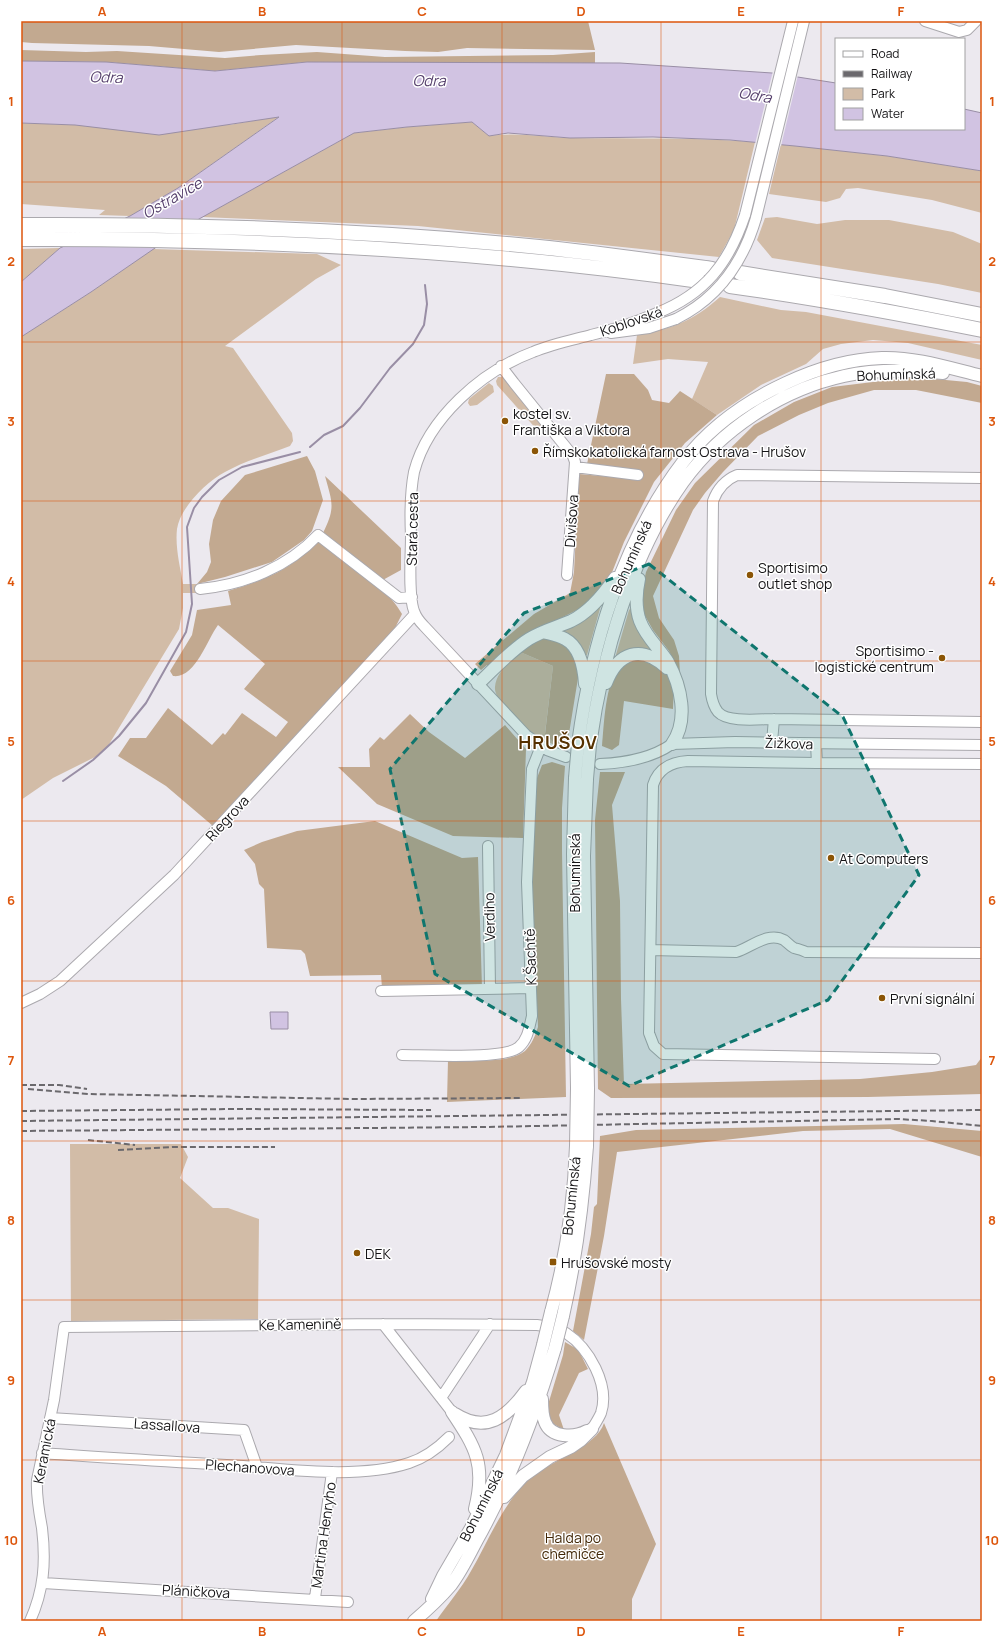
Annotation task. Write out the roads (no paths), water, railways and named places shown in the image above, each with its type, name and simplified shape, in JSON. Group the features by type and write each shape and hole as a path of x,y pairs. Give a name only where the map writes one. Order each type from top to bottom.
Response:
{"highway":[{"path":"21,225 192,226 376,234 540,247 712,269"},
{"path":"21,239 191,240 288,243 385,249 541,262 700,281"},
{"path":"740,273 885,296 982,315"},
{"path":"730,286 849,304 982,330"}],"main road":[{"name":"Bohumínská","path":"427,1610 443,1576 471,1528 506,1455 533,1382 563,1316 574,1270 579,1233 583,1089 584,856 590,745 590,676 602,630 628,560 654,508 683,462 706,437 724,422 747,404 777,387 803,375 832,366 870,359 895,358 914,360 982,376"},
{"name":"Bohumínská","path":"583,1089 573,870 575,778 578,744 630,587 649,542 675,494 703,458 740,424 783,398 828,380 866,373 923,371 982,376"},
{"path":"649,542 638,579 636,592 637,606 640,621 644,629 667,662 675,676 679,689 681,714 679,732 672,744"},
{"path":"478,684 513,651 528,640 543,632 573,620 582,614 609,588 628,560"},
{"path":"543,632 565,639 575,649 580,660 584,677 589,710"},
{"path":"589,710 612,670 618,662 624,658 638,654 646,654 660,662 675,676"},
{"name":"Bohumínská","path":"419,1621 427,1610 452,1584 494,1508 526,1434 546,1379 551,1312 559,1283 568,1230 575,1173 581,1146"},
{"path":"546,1379 542,1407 547,1426 562,1435 573,1436 592,1428"},
{"path":"452,1412 466,1420 477,1422 488,1422 501,1418 511,1410 533,1382"},
{"path":"452,1412 467,1433 477,1454 479,1480 478,1496 471,1528"},
{"path":"494,1508 523,1476 550,1458 571,1448 592,1428"},
{"path":"414,1621 427,1610"}],"street":[{"path":"925,21 959,32 967,30 976,21"},
{"name":"Koblovská","path":"593,335 657,313 687,299 711,278 725,260 733,246 745,215 792,26"},
{"name":"Koblovská","path":"593,335 638,330 660,325 676,319 703,302 724,282 741,257 756,218 803,26"},
{"name":"Stará cesta","path":"566,757 541,746 519,728 424,626 415,614 412,597 411,494 414,472 420,455 433,432 451,408 470,390 501,366 540,349 593,335"},
{"name":"Divišova","path":"501,366 573,456 575,467 567,575"},
{"path":"575,467 638,475"},
{"path":"982,478 737,475 730,478 716,492 712,501 711,694 718,712 725,717 734,719 982,722"},
{"path":"200,588 213,588 248,579 270,570 299,553 318,535 399,598 412,597"},
{"name":"Riegrova","path":"21,1003 40,994 60,981 174,875 415,614"},
{"path":"772,742 774,720"},
{"name":"Žižkova","path":"600,764 630,761 661,751 672,744 772,742 816,744 982,745"},
{"path":"816,744 817,764"},
{"name":"K Šachtě","path":"402,1055 497,1055 518,1048 527,1038 532,1016 527,882 532,769 541,746"},
{"path":"935,1059 663,1054 654,1046 650,1033 652,791 654,781 659,772 671,764 688,761 817,764 982,764"},
{"name":"Verdiho","path":"488,846 490,989"},
{"path":"651,950 736,952 746,949 756,942 772,937 783,939 794,947 806,952 982,953"},
{"path":"381,991 531,988"},
{"path":"382,1324 452,1412"},
{"name":"Ke Kamenině","path":"64,1327 382,1324 537,1325 565,1332 587,1352 596,1369 601,1385 601,1413 592,1428"},
{"path":"441,1398 490,1324"},
{"name":"Keramická","path":"30,1621 38,1604 43,1583 44,1546 37,1490 64,1327"},
{"name":"Lassallova","path":"50,1418 244,1430 257,1467"},
{"name":"Plechanovova","path":"42,1453 332,1472 387,1468 408,1464 429,1454 449,1437"},
{"name":"Martina Henryho","path":"315,1598 332,1472"},
{"name":"Pláničkova","path":"43,1583 315,1598 348,1602"}],"water":[{"path":"21,61 106,62 215,71 307,62 620,63 772,73 835,83 835,130 965,130 965,109 982,113 982,171 887,156 730,140 653,137 570,138 508,133 489,136 472,122 354,133 190,224 91,292 21,337 21,282 60,248 130,216 178,188 279,117 159,135 75,125 21,123"},
{"path":"270,1012 288,1012 288,1029 271,1029"}],"waterway":[{"path":"310,447 324,435 343,426 360,408 390,368 413,344 424,325 427,304 425,285"},
{"path":"63,781 93,760 119,736 146,703 186,632 192,604 187,527 194,508 202,497 219,480 242,467 300,452"}],"railway":[{"path":"21,1085 59,1085 87,1089"},
{"path":"28,1089 88,1094 353,1099 522,1098"},
{"path":"21,1111 234,1109 431,1110"},
{"path":"21,1121 982,1110"},
{"path":"21,1131 484,1127 898,1119 982,1126"},
{"path":"88,1140 135,1145"},
{"path":"118,1150 173,1147 275,1147"}],"place":[{"name":"kostel sv. Františka a Viktora","path":"505,421"},
{"name":"Římskokatolická farnost Ostrava - Hrušov","path":"535,451"},
{"name":"Sportisimo outlet shop","path":"750,575"},
{"name":"Sportisimo - logistické centrum","path":"942,658"},
{"name":"At Computers","path":"831,858"},
{"name":"První signální","path":"882,998"},
{"name":"DEK","path":"357,1253"},
{"name":"Hrušovské mosty","path":"553,1262"}],"district":[{"name":"HRUŠOV","path":"558,742"}],"water label":[{"name":"Odra","path":"106,77"},
{"name":"Odra","path":"429,80"},
{"name":"Odra","path":"755,95"},
{"name":"Ostravice","path":"172,198"}],"park label":[{"name":"Halda po chemičce","path":"573,1546"}]}
